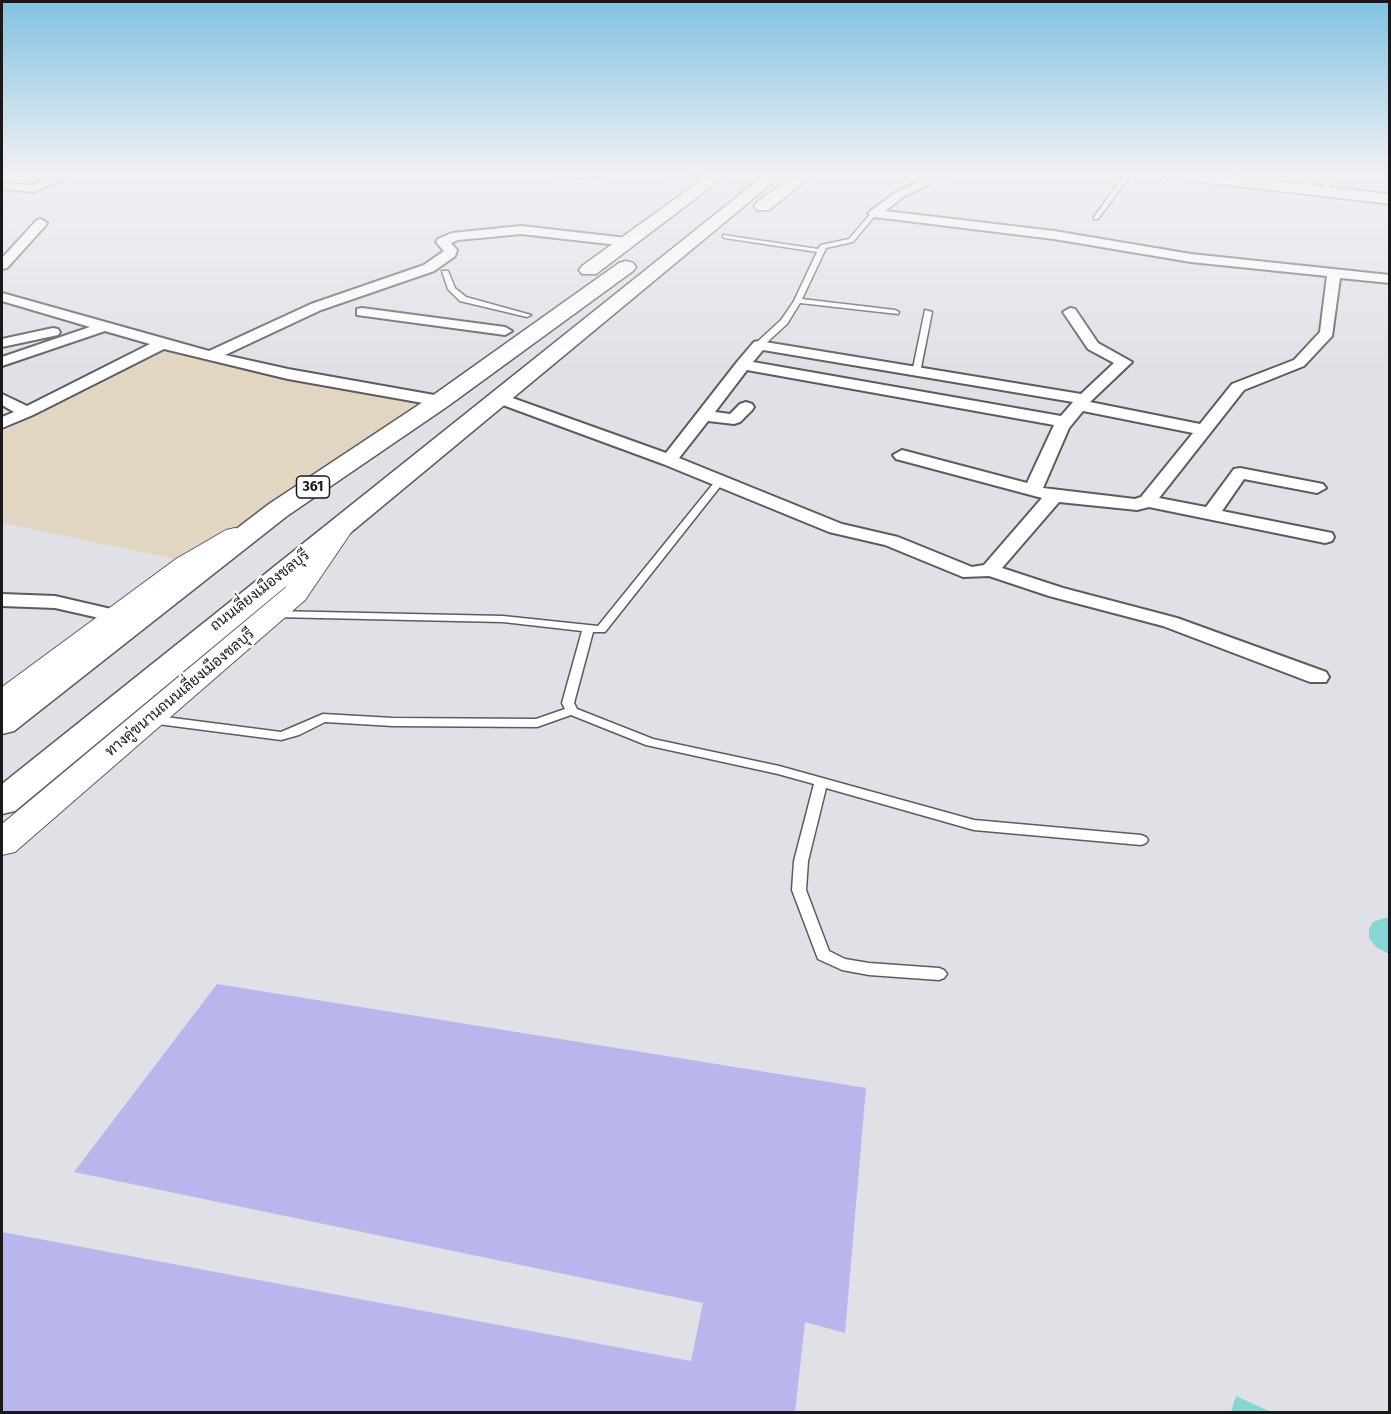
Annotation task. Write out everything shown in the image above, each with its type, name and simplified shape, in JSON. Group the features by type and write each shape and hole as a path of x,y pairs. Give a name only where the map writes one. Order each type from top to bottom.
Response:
{"main road":[{"name":"ถนนเลี่ยงเมืองชลบุรี","path":"2,802 226,617 341,528 519,381 656,239"},
{"name":"ถนนเลี่ยงเมืองชลบุรี","path":"2,724 278,510 440,401 639,257 668,239"},
{"name":"ถนนเลี่ยงเมืองชลบุรี","path":"519,381 572,357 720,239"},
{"name":"ถนนเลี่ยงเมืองชลบุรี","path":"572,282 639,257"},
{"name":"ถนนเลี่ยงเมืองชลบุรี","path":"480,371 495,338 545,302"},
{"name":"361","path":"2,702 186,565 278,510"},
{"name":"ทางคู่ขนานถนนเลี่ยงเมืองชลบุรี","path":"2,843 295,594 341,528"}],"street":[{"path":"2,265 27,239"},
{"path":"210,356 316,307 429,268 450,253 451,250 442,242 449,239"},
{"path":"560,239 639,257"},
{"path":"1069,239 1191,258 1389,279"},
{"path":"902,454 1054,496 1137,505 1147,501 1238,387 1299,363 1327,333 1334,274"},
{"path":"2,297 210,356 288,374 440,401"},
{"path":"362,312 505,331"},
{"path":"1033,490 1065,422 1081,402 1124,362 1093,346 1070,312"},
{"path":"2,344 89,321"},
{"path":"2,362 106,326"},
{"path":"2,423 164,343"},
{"path":"669,460 759,345 1081,402 1204,430"},
{"path":"742,365 1065,422"},
{"path":"498,398 669,460 836,528 891,541 970,573 990,570 1056,592 1170,622 1318,677"},
{"path":"2,399 27,412"},
{"path":"702,415 734,419 746,407"},
{"path":"1210,515 1240,473 1317,488"},
{"path":"990,570 1054,496"},
{"path":"1147,501 1325,537"},
{"path":"2,600 77,605 117,616"}],"lane":[{"path":"743,239 821,251"},
{"path":"759,345 784,322 798,301 823,246 853,239"},
{"path":"445,273 452,289 462,299 527,315"},
{"path":"798,301 895,312"},
{"path":"916,373 928,312"},
{"path":"273,614 503,619 601,630 720,481"},
{"path":"572,711 568,703 571,686 583,655 588,629"},
{"path":"149,719 281,735 295,732 324,718 393,722 537,723 572,711 650,742 779,770 974,825 1141,840"},
{"path":"821,783 801,861 799,890 823,955 842,964 869,969 939,974"}],"shaded area":[{"path":"159,347 439,397 374,445 185,561 2,523 2,432"}],"water":[{"path":"1389,918 1389,954 1376,947 1369,938 1369,929 1373,922"},
{"path":"1236,1396 1271,1412 1231,1412"}],"building":[{"path":"217,984 866,1088 845,1333 805,1322 795,1412 2,1412 2,1232 691,1361 703,1303 74,1172"}]}
